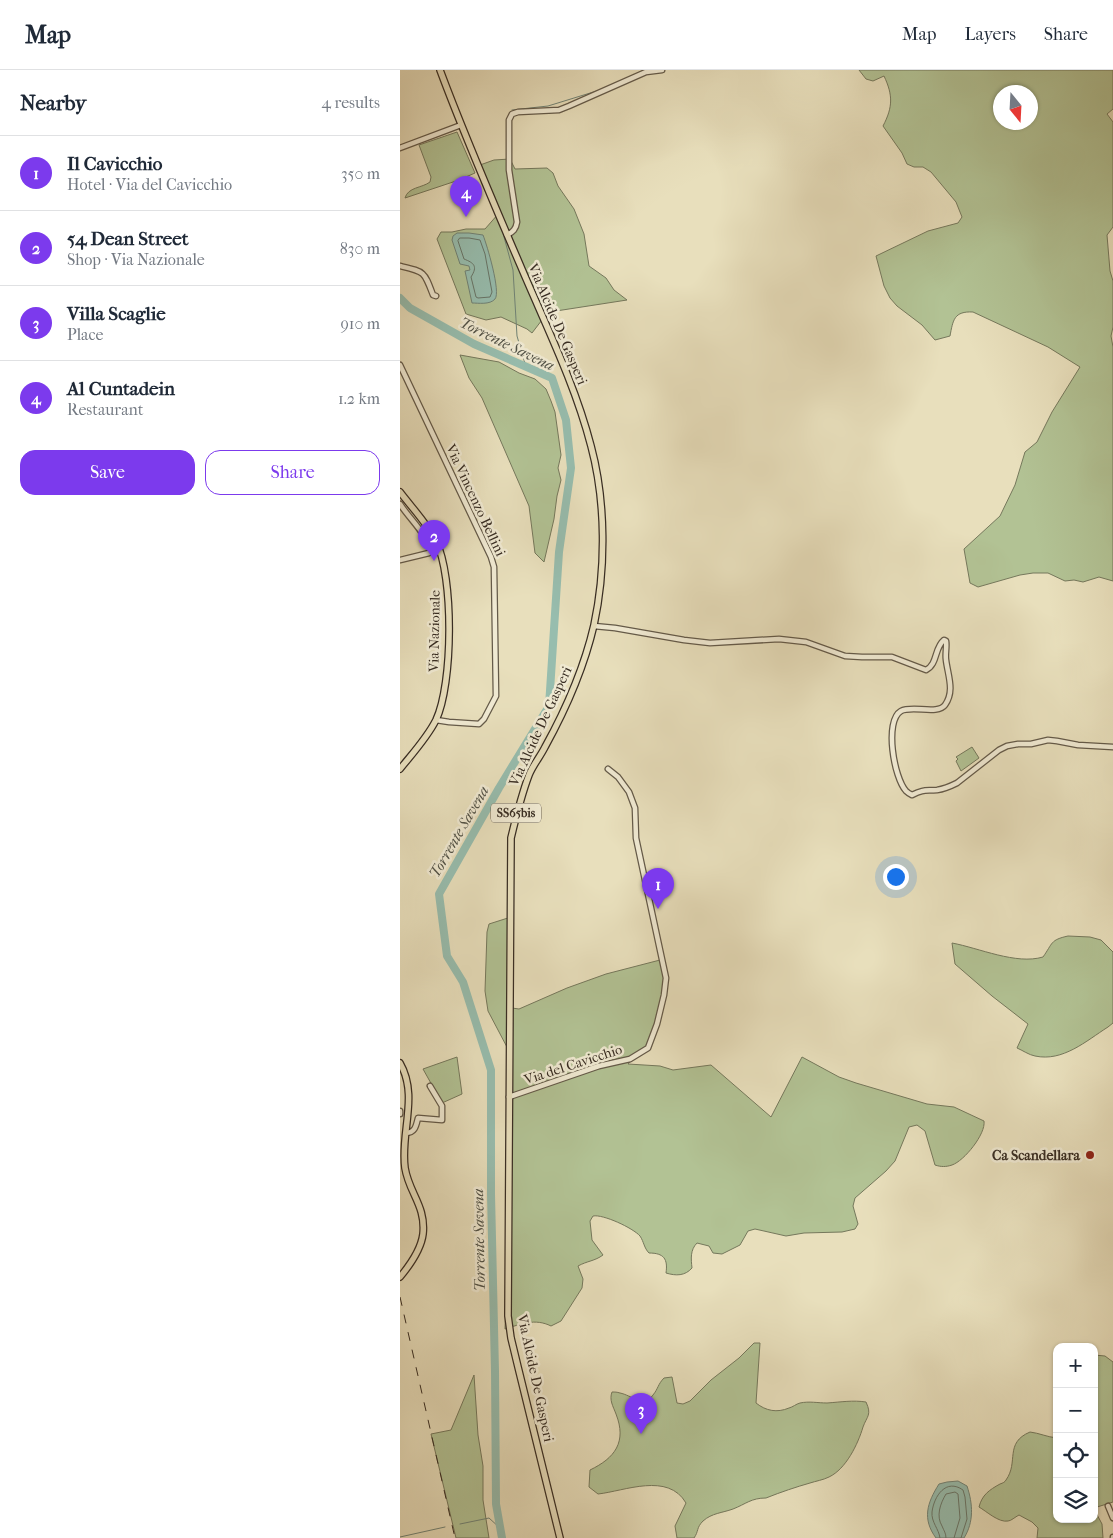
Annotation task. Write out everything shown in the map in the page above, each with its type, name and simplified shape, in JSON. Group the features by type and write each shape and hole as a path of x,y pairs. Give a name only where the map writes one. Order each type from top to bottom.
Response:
{"main road":[{"name":"SS65bis","path":"440,70 461,125"},
{"name":"Via Alcide De Gasperi","path":"461,125 580,410 592,447 599,482 602,523 601,574 594,626 578,678 545,748 529,775 517,811 511,838 508,1316 518,1367 560,1538"},
{"name":"Via Nazionale","path":"400,492 437,542 444,562 449,616 444,693 436,720 400,770"},
{"path":"400,1063 405,1074 408,1090 408,1108 404,1136 405,1166 409,1182 421,1209 423,1224 420,1246 410,1265 400,1277"}],"street":[{"path":"507,236 514,231 517,222 508,164 510,120 512,114 559,110 646,72 662,70"},
{"path":"400,148 461,125"},
{"path":"400,266 415,269 424,274 433,295 436,296"},
{"name":"Via Vincenzo Bellini","path":"400,364 491,557 494,572 496,696 484,719 479,724 436,720"},
{"path":"400,504 407,516 428,541 432,551 400,560"},
{"path":"594,626 710,643 780,639 806,642 845,656 892,657 926,670 933,665 939,644 944,640 946,641 946,659 951,686 948,699 943,707 938,710 903,710 896,714 893,720 891,732 896,769 905,790 912,795 921,790 935,790 958,783 999,750 1007,746 1057,740 1078,745 1113,746"},
{"name":"Via del Cavicchio","path":"509,1097 599,1066 630,1059 648,1048 656,1024 664,995 666,978 636,838 635,808 629,792 618,777 608,769"},
{"path":"404,1136 415,1130 418,1118 442,1120 442,1106 430,1086"},
{"path":"1108,1506 1113,1518"}],"shaded area":[{"path":"859,70 1113,70 1113,109 1107,114 1113,122 1113,227 1107,235 1110,271 1113,281 1113,327 1111,336 1113,347 1113,581 1099,577 1083,582 1065,581 1048,573 1033,573 978,587 970,583 964,549 1000,516 1015,485 1025,452 1037,442 1052,412 1080,367 1048,347 973,312 958,315 954,321 950,336 935,340 922,325 897,306 890,298 884,286 876,256 928,231 958,223 962,217 956,202 931,172 923,167 914,167 907,164 902,153 883,126 889,113 891,101 884,76 873,81 866,79"},
{"path":"457,132 475,173 405,198 412,190 430,182 431,177 419,145"},
{"path":"510,159 515,169 547,168 553,173 558,186 574,209 584,234 589,266 606,278 614,290 627,300 556,311 545,316 532,333 501,317 486,320 466,314 437,239 441,232 485,229 499,213 480,165 494,160"},
{"path":"460,355 499,362 535,379 546,389 551,401 555,412 561,455 558,468 561,480 544,562 535,553 529,506 482,398 469,378"},
{"path":"972,747 979,758 961,771 956,757"},
{"path":"511,917 512,1008 519,1009 567,988 606,974 660,960 665,985 653,1040 628,1064 660,1066 673,1070 711,1065 771,1117 802,1057 839,1077 856,1083 927,1104 954,1107 984,1121 982,1133 968,1153 962,1158 952,1165 941,1166 935,1165 925,1131 917,1125 909,1127 895,1161 855,1198 853,1206 858,1224 855,1229 842,1232 804,1233 786,1236 755,1229 748,1231 740,1245 722,1254 713,1253 709,1246 697,1243 692,1252 692,1268 680,1275 666,1273 664,1258 658,1254 649,1253 640,1236 636,1233 610,1219 593,1216 590,1221 592,1240 603,1255 578,1266 583,1279 582,1288 561,1321 551,1326 534,1322 505,1329 508,1240 508,1049 488,1011 485,991 487,932 489,924"},
{"path":"1068,936 1090,937 1101,940 1113,952 1113,1023 1083,1044 1065,1053 1045,1057 1033,1055 1017,1048 1028,1024 955,964 952,943 998,955 1032,959 1043,957 1055,941"},
{"path":"457,1057 462,1094 442,1103 423,1069"},
{"path":"754,1343 760,1343 756,1403 764,1408 776,1411 785,1410 803,1402 866,1402 869,1410 868,1415 858,1441 841,1468 824,1479 766,1498 752,1500 733,1509 710,1516 701,1523 694,1538 677,1538 675,1526 686,1503 678,1494 668,1488 657,1486 633,1487 598,1494 589,1487 590,1470 612,1454 619,1441 619,1424 611,1400 612,1392 624,1394 637,1400 646,1400 653,1395 664,1378 672,1377 677,1403 683,1404 690,1401"},
{"path":"1098,1355 1105,1356 1113,1362 1113,1502 1098,1507"},
{"path":"474,1375 478,1435 483,1466 483,1500 489,1538 456,1538 431,1434 451,1430"},
{"path":"1030,1432 1053,1437 1053,1523 1098,1523 1098,1516 1102,1524 1103,1538 1037,1538 1038,1528 1032,1522 1019,1515 1004,1521 997,1519 979,1507 986,1493 1006,1481 1012,1466 1014,1447 1022,1436"}],"water":[{"path":"457,233 483,235 495,278 496,295 493,301 472,303 465,271 470,270 469,266 460,264 452,240 453,236"},
{"path":"958,1481 967,1486 971,1519 964,1538 936,1538 929,1524 929,1504 939,1484"}],"waterway":[{"path":"636,74 644,70"},
{"path":"512,110 548,106 600,90"},
{"path":"504,237 513,270 517,336 526,367"},
{"name":"Torrente Savena","path":"400,298 410,308 474,344 552,378 566,420 571,468 559,552 549,706 499,788 439,894 447,956 463,982 491,1070 496,1504 502,1538"},
{"path":"460,1524 489,1518 500,1528"},
{"path":"400,1537 445,1527"}],"railway":[{"path":"400,1297 455,1538"}],"place":[{"name":"Al Cuntadein","path":"466,217"},
{"name":"54 Dean Street","path":"434,561"},
{"name":"Il Cavicchio","path":"658,909"},
{"name":"Ca Scandellara","path":"1090,1155"},
{"name":"Villa Scaglie","path":"641,1434"}]}
